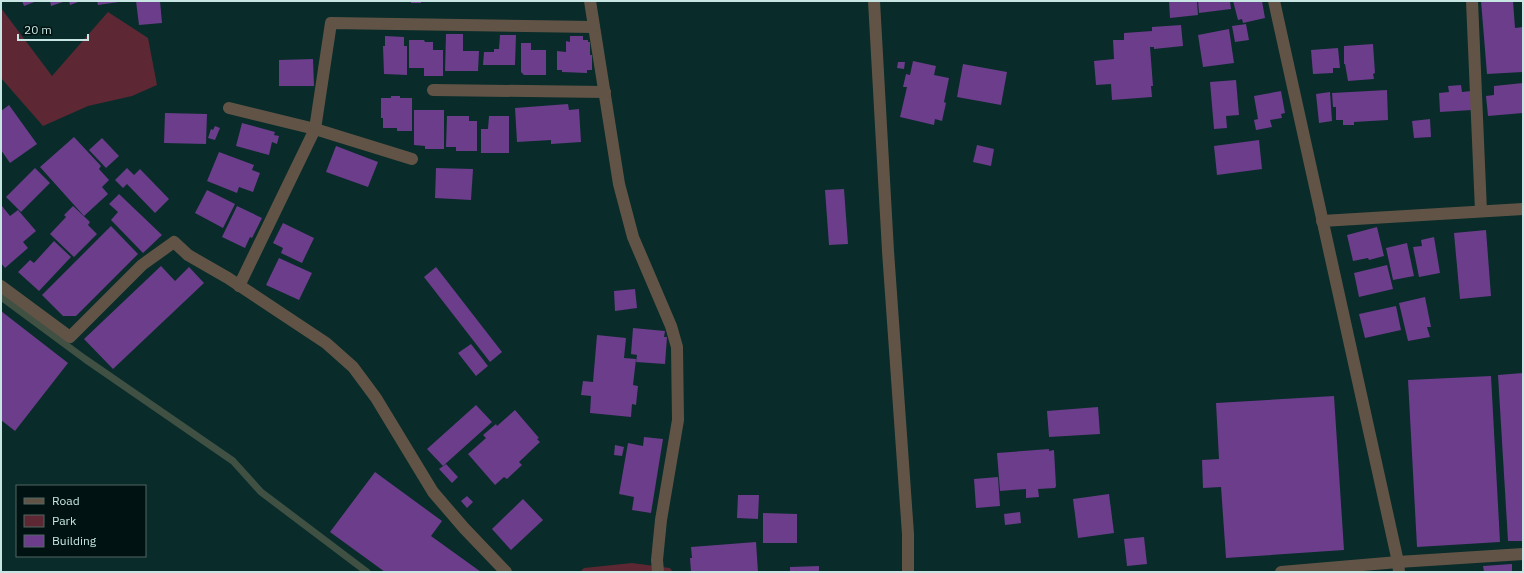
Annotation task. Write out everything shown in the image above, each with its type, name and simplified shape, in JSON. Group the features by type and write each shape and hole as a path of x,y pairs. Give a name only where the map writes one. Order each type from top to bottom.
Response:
{"street":[{"path":"590,1 619,184 633,237 671,326 677,347 678,420 661,520 657,560 658,572"},
{"path":"874,1 888,251 908,534 908,572"},
{"path":"1274,1 1398,567"},
{"path":"1472,1 1481,211"},
{"path":"239,286 315,129 331,23 594,27"},
{"path":"434,90 605,92"},
{"path":"229,108 315,129 412,159"},
{"path":"1322,221 1523,209"},
{"path":"1,286 70,337 142,265 174,242 188,255 239,286 326,343 353,367 376,398 433,492 464,528 506,572"},
{"path":"1281,572 1398,567 1523,554"}],"green space":[{"path":"1,8 52,76 108,12 148,38 157,85 132,96 88,106 43,126 1,78"},
{"path":"632,563 670,568 673,572 580,572 584,568"}],"building":[{"path":"22,1 37,1 24,6"},
{"path":"50,1 66,1 51,6"},
{"path":"69,1 81,1 70,5"},
{"path":"97,1 119,1 119,2 98,5"},
{"path":"136,1 160,1 162,23 139,25"},
{"path":"411,1 421,1 421,3 411,3"},
{"path":"1169,1 1197,1 1198,15 1170,18"},
{"path":"1198,1 1230,1 1231,9 1199,13"},
{"path":"1233,1 1262,1 1265,18 1243,23 1242,19 1238,20"},
{"path":"1481,1 1513,1 1515,28 1523,27 1523,72 1487,74"},
{"path":"1246,24 1249,40 1235,42 1232,26"},
{"path":"1181,25 1183,46 1154,49 1154,47 1150,47 1153,86 1151,86 1152,97 1112,100 1111,84 1096,85 1094,61 1114,59 1113,40 1124,40 1124,33 1152,31 1152,27"},
{"path":"1229,29 1234,63 1203,67 1198,35"},
{"path":"446,34 463,34 463,51 479,51 478,71 445,71"},
{"path":"500,35 516,35 515,65 483,65 484,52 494,52 494,49 499,49"},
{"path":"385,36 404,37 404,46 407,46 407,75 384,74 383,46 385,46"},
{"path":"570,36 583,36 583,40 588,40 588,42 590,42 592,70 587,70 587,73 562,72 562,70 557,70 557,51 566,52 566,41 570,42"},
{"path":"409,40 424,40 425,42 433,42 433,50 443,50 443,76 424,76 424,68 409,68"},
{"path":"521,43 531,43 531,50 546,50 546,75 524,75 521,72"},
{"path":"1373,44 1374,79 1348,81 1344,64 1344,46"},
{"path":"1338,48 1340,68 1333,68 1333,73 1313,74 1311,50"},
{"path":"313,59 314,86 279,86 279,60"},
{"path":"913,61 936,66 934,75 949,78 942,121 935,119 934,125 900,117 907,87 903,87 906,74 910,75"},
{"path":"898,62 905,62 904,69 897,68"},
{"path":"963,64 1007,72 1001,105 957,97"},
{"path":"1236,80 1239,115 1226,116 1227,128 1214,129 1210,82"},
{"path":"1523,83 1523,113 1488,116 1486,96 1494,95 1494,86"},
{"path":"1461,85 1462,92 1471,91 1472,110 1440,112 1439,93 1449,92 1448,86"},
{"path":"1387,90 1388,120 1354,122 1354,125 1343,125 1343,120 1336,120 1336,107 1333,107 1332,93"},
{"path":"1281,91 1285,113 1281,114 1282,118 1270,120 1272,127 1256,130 1254,120 1258,119 1254,96"},
{"path":"1330,92 1332,121 1319,123 1316,94"},
{"path":"391,96 412,98 412,131 397,131 397,128 383,128 383,118 381,118 381,98 391,98"},
{"path":"568,104 569,110 579,109 581,142 551,144 551,140 517,142 515,108"},
{"path":"9,105 37,144 10,163 1,150 1,111"},
{"path":"414,110 444,110 444,149 425,149 425,146 414,145"},
{"path":"165,113 207,114 206,144 164,143"},
{"path":"447,116 469,116 469,121 477,121 477,151 456,151 456,147 446,147"},
{"path":"489,116 509,116 509,153 481,153 481,129 488,129"},
{"path":"1430,119 1431,137 1414,138 1412,121"},
{"path":"242,123 275,132 274,135 279,136 277,144 272,142 269,155 236,146"},
{"path":"215,126 220,128 215,140 208,138 211,129 213,130"},
{"path":"74,137 101,166 99,169 109,180 102,187 108,194 84,216 40,167"},
{"path":"102,138 119,156 106,168 89,150"},
{"path":"1259,140 1262,169 1217,175 1214,146"},
{"path":"977,145 994,149 991,166 973,162"},
{"path":"336,146 378,162 368,187 326,172"},
{"path":"219,152 254,165 252,170 260,173 253,192 239,187 237,193 207,181"},
{"path":"35,168 50,183 21,212 6,197"},
{"path":"127,168 134,175 140,169 169,199 155,213 127,184 123,188 115,180"},
{"path":"436,168 473,169 471,200 435,198"},
{"path":"844,189 848,244 829,245 825,190"},
{"path":"207,190 235,204 223,228 195,213"},
{"path":"119,194 162,235 143,253 111,220 118,212 109,204"},
{"path":"2,206 10,216 18,210 36,231 23,242 28,248 5,268 1,263"},
{"path":"73,206 90,222 88,225 97,234 74,257 50,234 66,217 64,215"},
{"path":"237,206 262,218 245,248 222,237"},
{"path":"283,223 314,238 302,263 281,253 283,248 273,243"},
{"path":"111,226 138,254 76,316 63,316 42,295"},
{"path":"1377,227 1384,256 1369,260 1368,258 1353,261 1347,235"},
{"path":"1486,230 1491,296 1460,299 1454,233"},
{"path":"1434,237 1440,273 1419,277 1413,247 1422,246 1421,240"},
{"path":"54,241 71,257 39,291 18,272 30,260 34,263"},
{"path":"1407,243 1414,276 1393,280 1386,248"},
{"path":"279,258 312,273 299,300 266,285"},
{"path":"1387,265 1393,289 1359,297 1354,273"},
{"path":"161,266 175,281 189,267 204,283 113,369 84,339"},
{"path":"436,267 502,352 490,362 424,277"},
{"path":"635,289 637,308 615,311 614,291"},
{"path":"1425,297 1431,327 1427,327 1430,337 1408,341 1399,303"},
{"path":"1396,306 1401,330 1365,338 1359,314"},
{"path":"1,311 68,363 15,431 1,420"},
{"path":"633,328 665,331 664,337 667,337 665,364 636,362 637,355 631,354"},
{"path":"597,335 626,338 624,358 636,359 633,385 638,386 636,405 632,404 631,417 590,413 591,396 581,395 583,381 593,382"},
{"path":"471,344 488,366 476,376 458,353"},
{"path":"1523,373 1523,541 1508,541 1498,375"},
{"path":"1491,376 1500,542 1417,547 1408,380"},
{"path":"1334,396 1344,550 1226,558 1221,487 1203,488 1202,460 1219,459 1216,403"},
{"path":"476,405 492,422 443,466 427,449"},
{"path":"1098,407 1100,434 1049,437 1047,411"},
{"path":"515,410 539,438 537,439 540,442 519,462 522,465 507,479 504,477 495,485 468,454 486,438 483,435 496,424 497,426"},
{"path":"644,437 663,439 651,513 632,510 634,497 619,494 628,443 643,446"},
{"path":"615,445 624,447 622,456 614,455"},
{"path":"1049,449 1049,451 1054,450 1055,488 1038,489 1039,497 1026,498 1026,489 1000,491 997,453"},
{"path":"446,464 458,477 452,483 439,469"},
{"path":"375,472 442,521 431,536 481,572 385,572 330,532"},
{"path":"998,477 1000,506 976,508 974,479"},
{"path":"1109,494 1114,533 1078,538 1073,499"},
{"path":"738,495 759,495 758,519 737,518"},
{"path":"467,496 473,502 467,508 461,501"},
{"path":"523,499 543,520 511,550 492,529"},
{"path":"1020,512 1021,523 1005,525 1004,514"},
{"path":"763,513 797,514 797,543 763,543"},
{"path":"1144,537 1147,564 1127,566 1124,539"},
{"path":"756,542 758,572 691,572 691,547"},
{"path":"1512,564 1512,572 1484,572 1483,566"},
{"path":"819,566 819,572 790,572 790,567"}],"waterway":[{"path":"1,297 85,359 233,461 261,492 367,572"}]}
